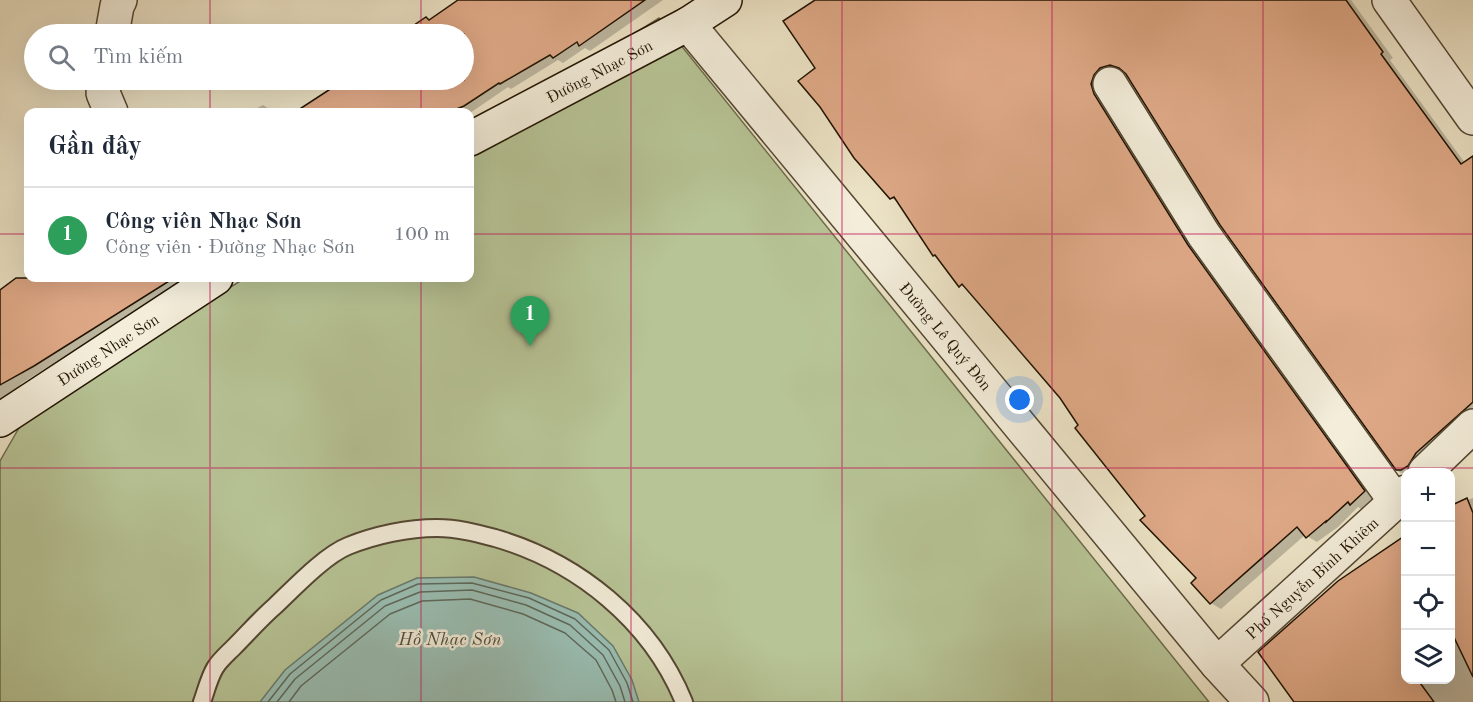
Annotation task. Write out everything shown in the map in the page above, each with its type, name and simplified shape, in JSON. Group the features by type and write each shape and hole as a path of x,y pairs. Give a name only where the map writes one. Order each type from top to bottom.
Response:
{"street":[{"path":"114,24 120,0"},
{"name":"Đường Nhạc Sơn","path":"474,138 688,24 725,0"},
{"path":"1389,0 1473,117"},
{"name":"Đường Lê Quý Đôn","path":"688,24 1217,664 1252,702"},
{"path":"1110,84 1204,235 1400,497"},
{"path":"103,90 109,108"},
{"name":"Đường Nhạc Sơn","path":"0,420 203,282"},
{"path":"1429,468 1473,426"},
{"name":"Phố Nguyễn Bỉnh Khiêm","path":"1217,664 1400,497"}],"lane":[{"path":"202,702 215,667 311,572 347,546 395,532 437,528 473,532 510,542 546,556 576,573 639,628 662,659 684,702"}],"green space":[{"path":"659,18 1209,702 0,702 0,461 27,414 239,282 474,282 474,134"}],"water":[{"name":"Hồ Nhạc Sơn","path":"474,577 531,593 578,613 613,646 632,680 639,702 260,702 285,670 378,595 417,578"}],"building":[{"path":"458,0 645,0 579,46 577,42 553,58 550,55 459,108 301,108 329,90 474,90 474,24 416,24 426,17 429,20"},
{"path":"815,0 1346,0 1383,52 1381,54 1461,164 1473,156 1473,402 1416,453 1408,466 1396,470 1220,225 1126,74 1110,65 1100,68 1091,84 1094,94 1188,245 1365,491 1350,505 1348,502 1306,538 1297,527 1210,604 1191,583 1196,578 1140,520 1145,516 1075,428 1078,425 1060,398 962,284 959,287 935,255 933,256 894,197 890,199 854,158 820,107 798,81 815,68 783,21"},
{"path":"16,278 24,278 24,282 168,282 0,385 0,290"},
{"path":"1467,498 1473,513 1473,677 1455,639 1455,504"},
{"path":"1401,538 1401,684 1421,684 1434,702 1294,702 1258,652 1338,581"}],"place":[{"name":"Công viên Nhạc Sơn","path":"530,346"}]}
